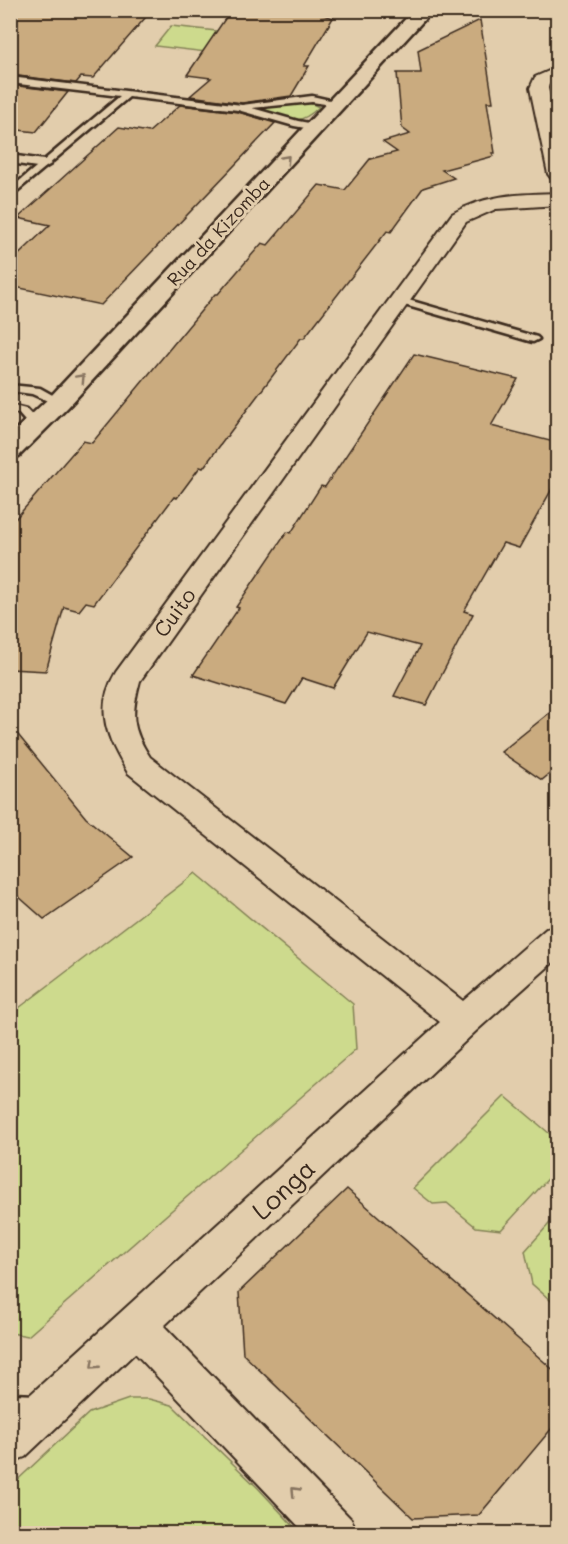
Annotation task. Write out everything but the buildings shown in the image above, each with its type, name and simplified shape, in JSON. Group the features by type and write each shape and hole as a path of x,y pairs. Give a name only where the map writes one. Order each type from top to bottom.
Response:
{"main road":[{"name":"Rua da Kizomba","path":"10,450 59,402 424,10"}],"street":[{"path":"558,72 541,81 539,88 558,174"},
{"path":"10,159 44,164"},
{"name":"Cuito","path":"464,1021 139,765 121,736 117,709 126,679 459,218 474,207 495,202 558,199"},
{"name":"Longa","path":"10,1442 464,1021 558,938"},
{"path":"137,1326 336,1533"}],"lane":[{"path":"10,80 239,107 297,124 316,127"},
{"path":"10,194 126,95"},
{"path":"239,107 312,99 338,103"},
{"path":"398,300 533,339"},
{"path":"10,388 29,388 44,392 59,402"},
{"path":"10,408 22,411 35,425"},
{"path":"10,1404 51,1405"}],"green space":[{"path":"171,26 262,36 249,57 155,46"},
{"path":"308,102 319,107 311,114 297,120 284,118 260,108"},
{"path":"196,873 353,1004 356,1049 28,1336 11,1333 11,1014"},
{"path":"505,1096 550,1134 557,1169 501,1230 476,1227 447,1203 433,1204 413,1188"},
{"path":"557,1215 557,1306 532,1284 525,1251"},
{"path":"129,1399 149,1399 172,1405 258,1488 300,1533 11,1533 11,1486 89,1413"}]}
